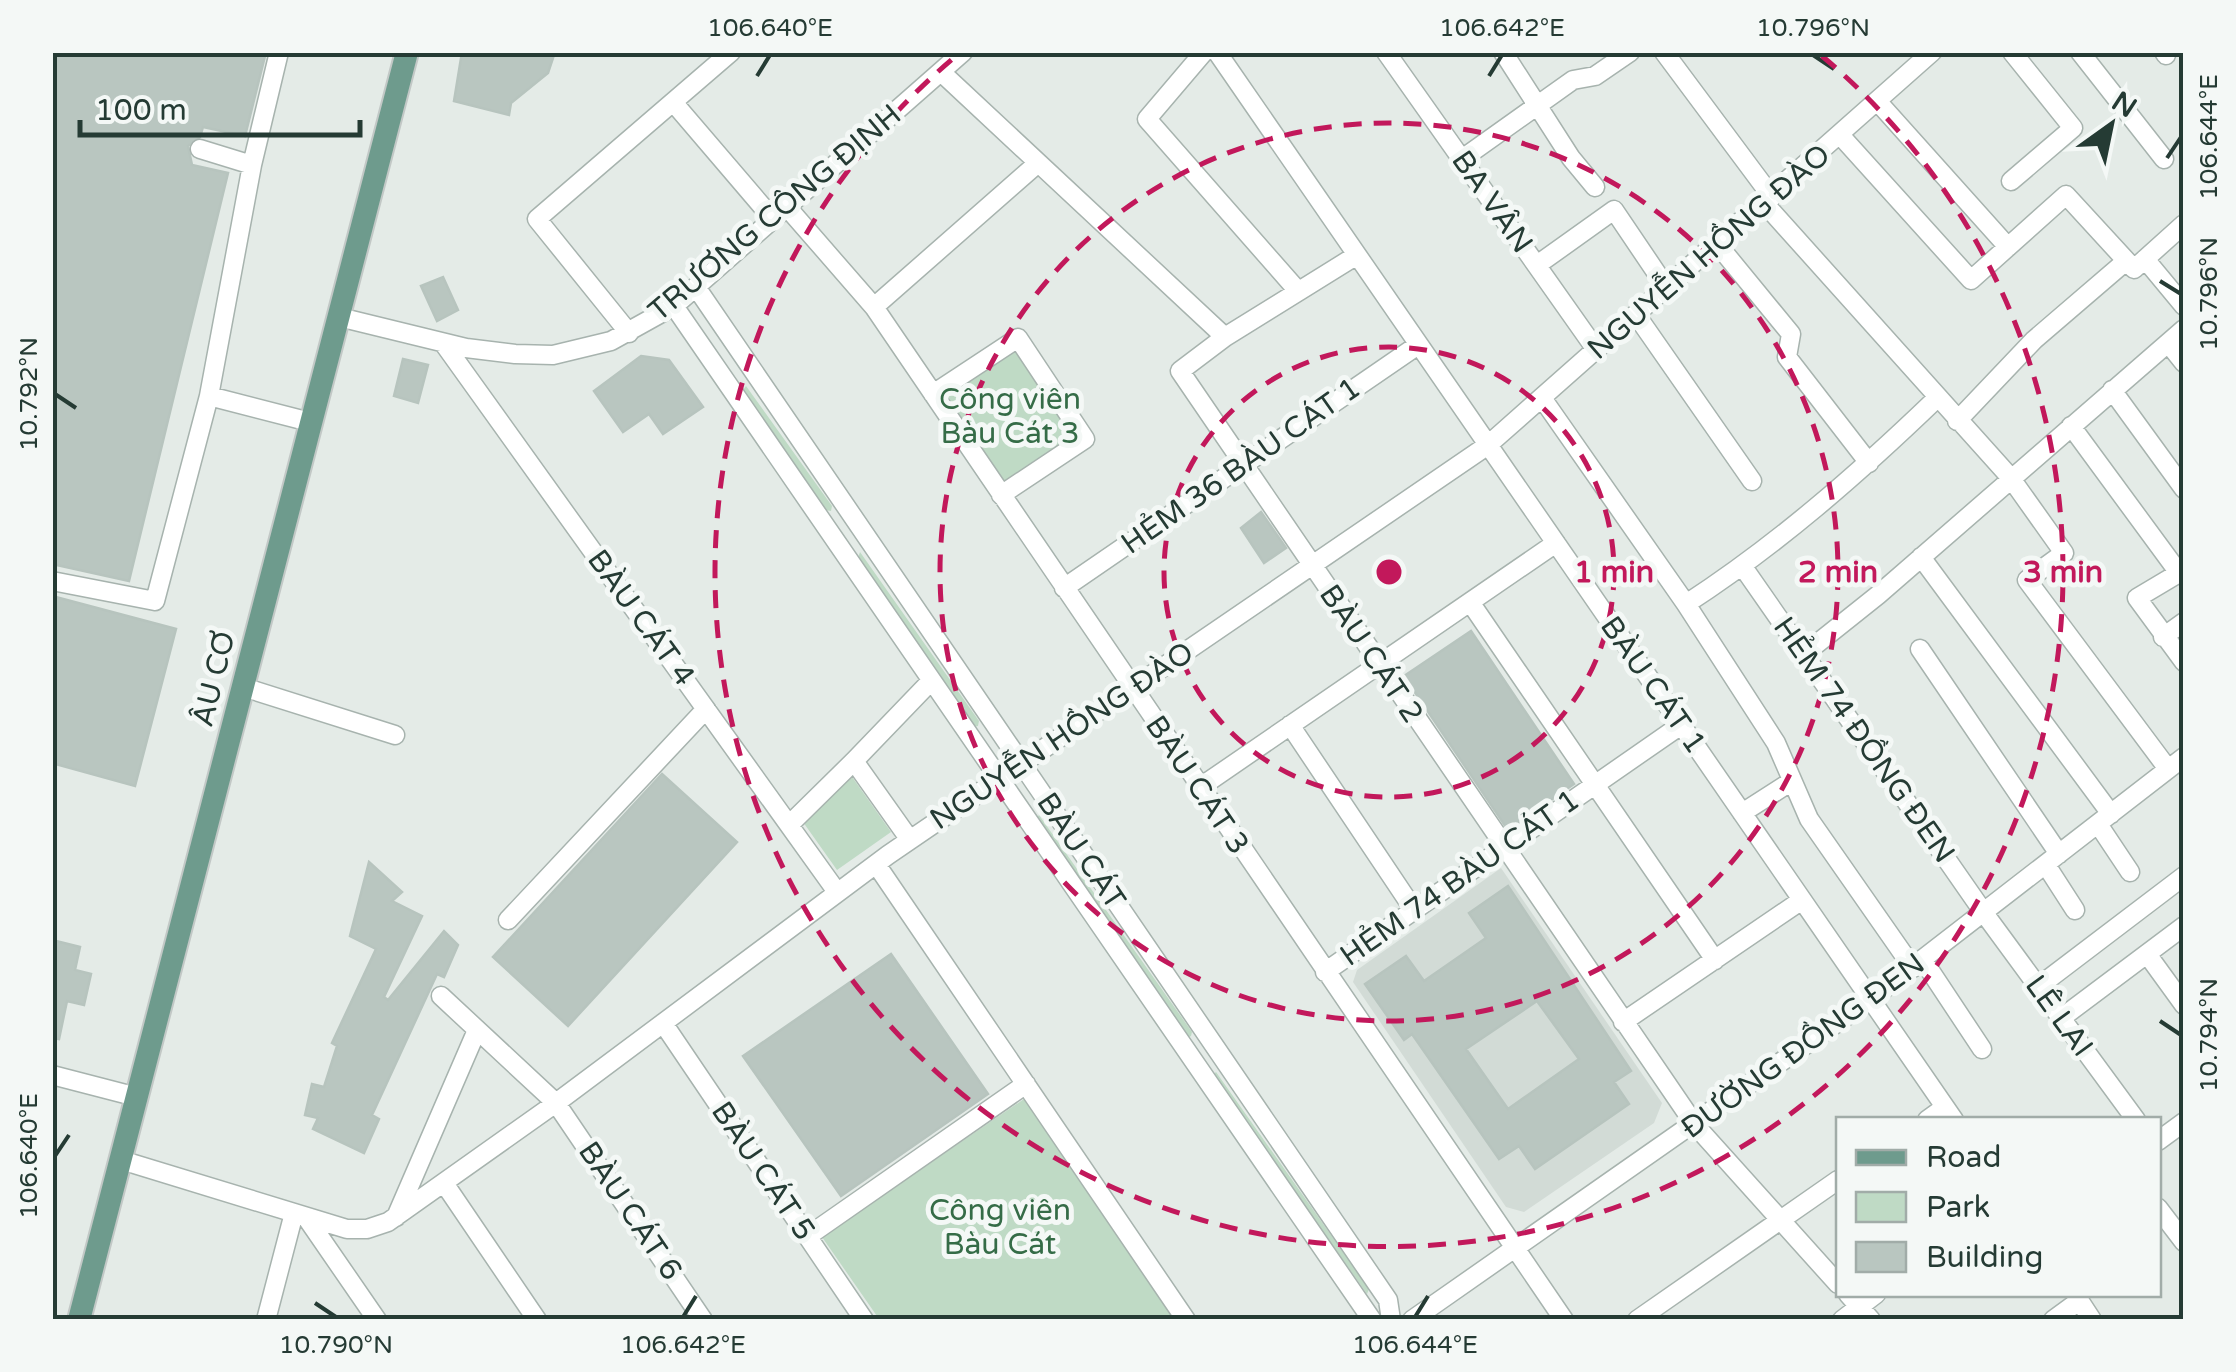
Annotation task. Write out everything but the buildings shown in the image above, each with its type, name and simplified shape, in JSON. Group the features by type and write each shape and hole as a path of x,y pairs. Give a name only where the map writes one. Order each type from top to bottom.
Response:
{"main road":[{"name":"ÂU CƠ","path":"79,1320 407,52"}],"street":[{"path":"52,580 155,600 210,396 252,164 279,52"},
{"path":"629,333 537,219 731,52"},
{"name":"TRƯƠNG CÔNG ĐỊNH","path":"339,317 444,344 552,355 629,333 674,306 963,52"},
{"path":"1204,52 1147,119 1298,291"},
{"name":"BÀU CÁT 1","path":"1217,52 1949,1113"},
{"name":"BA VÂN","path":"1386,52 1597,351"},
{"path":"1504,52 1571,158 1595,187"},
{"path":"1462,159 1573,80 1595,76 1630,52"},
{"path":"1664,52 1768,200 1936,399 2010,477 2064,553 2027,580 2168,769"},
{"path":"2011,181 2073,128 2012,52"},
{"path":"2080,52 2164,159"},
{"name":"NGUYỄN HỒNG ĐÀO","path":"121,1160 354,1230 374,1228 396,1217 556,1104 876,864 1488,445 1878,102 1920,56"},
{"path":"941,72 1225,337 1357,256"},
{"name":"BÀU CÁT 3","path":"672,102 874,306 1564,1320"},
{"path":"1878,102 2008,246"},
{"path":"1840,136 1971,280 2066,195 2184,306"},
{"path":"200,149 252,164"},
{"path":"874,306 1038,162"},
{"path":"1537,266 1614,210 1668,290"},
{"path":"1957,421 2034,340 2184,224"},
{"path":"1718,246 1790,334 1786,357 1869,463"},
{"name":"BÀU CÁT","path":"696,287 1388,1300 1391,1320"},
{"name":"BÀU CÁT","path":"674,306 1372,1320"},
{"path":"1638,316 1752,481"},
{"path":"1804,654 2184,329"},
{"name":"BÀU CÁT 2","path":"1225,337 1180,372 1695,1125 1836,1282"},
{"path":"933,394 1018,338 1086,439 1001,495"},
{"path":"2168,343 2184,364"},
{"name":"BÀU CÁT 4","path":"444,344 837,892"},
{"name":"HẺM 36 BÀU CÁT 1","path":"1064,588 1418,344"},
{"path":"2112,390 2184,489"},
{"path":"210,396 310,422"},
{"path":"1542,398 1686,604 1776,743 1809,819 1982,1049"},
{"path":"1686,604 1744,567 1869,463 1936,399"},
{"path":"2071,426 2179,573 2137,598 2184,662"},
{"path":"836,543 860,527"},
{"path":"1199,788 1556,544"},
{"path":"1921,557 2104,819 2130,872"},
{"name":"HẺM 74 ĐỒNG ĐEN","path":"1744,567 1984,912"},
{"path":"1470,602 1596,784"},
{"path":"2164,638 2184,622"},
{"path":"1920,649 2053,859 2075,910"},
{"path":"789,825 931,681"},
{"path":"243,687 395,735"},
{"path":"508,920 706,709"},
{"path":"1290,725 1414,910"},
{"name":"HẺM 74 BÀU CÁT 1","path":"1325,972 1682,726"},
{"name":"ĐƯỜNG ĐỒNG ĐEN","path":"1412,1320 1871,1000 2184,757"},
{"path":"854,761 910,840"},
{"path":"1742,814 1792,781"},
{"name":"HẺM 74 BÀU CÁT 1","path":"1596,784 1715,960"},
{"path":"876,864 1186,1320"},
{"path":"2038,987 2184,876"},
{"path":"1623,1022 1802,900"},
{"name":"LÊ LAI","path":"1984,912 2134,1117"},
{"path":"2060,1019 2184,926"},
{"path":"2147,954 2184,1005"},
{"name":"BÀU CÁT 6","path":"441,996 556,1104 704,1320"},
{"name":"BÀU CÁT 5","path":"662,1023 864,1320"},
{"path":"396,1217 477,1030"},
{"path":"1193,1064 1216,1048"},
{"path":"52,1075 137,1097"},
{"path":"808,1236 1026,1084"},
{"path":"2161,1139 2184,1122"},
{"path":"1636,1320 1836,1181"},
{"path":"444,1184 537,1320"},
{"path":"2161,1212 2184,1242"},
{"path":"300,1215 375,1318"},
{"path":"266,1320 300,1215"},
{"path":"2052,1320 2077,1298 2092,1320"},
{"path":"1842,1320 1859,1307"}],"shaded area":[{"path":"1501,868 1662,1103 1654,1123 1524,1212 1506,1207 1353,982 1357,970"}],"green space":[{"name":"Công viên Bàu Cát 3","path":"1015,345 1078,439 1004,488 942,394"},
{"path":"746,386 832,506 831,511 825,510 743,390"},
{"path":"860,552 979,721 978,726 974,727 858,558"},
{"path":"850,774 891,832 837,870 803,822"},
{"path":"1039,815 1192,1032 1191,1036 1187,1038 1036,819"},
{"path":"1216,1072 1369,1289 1367,1294 1213,1075"},
{"name":"Công viên Bàu Cát","path":"1024,1099 1176,1319 879,1319 822,1237"}]}
